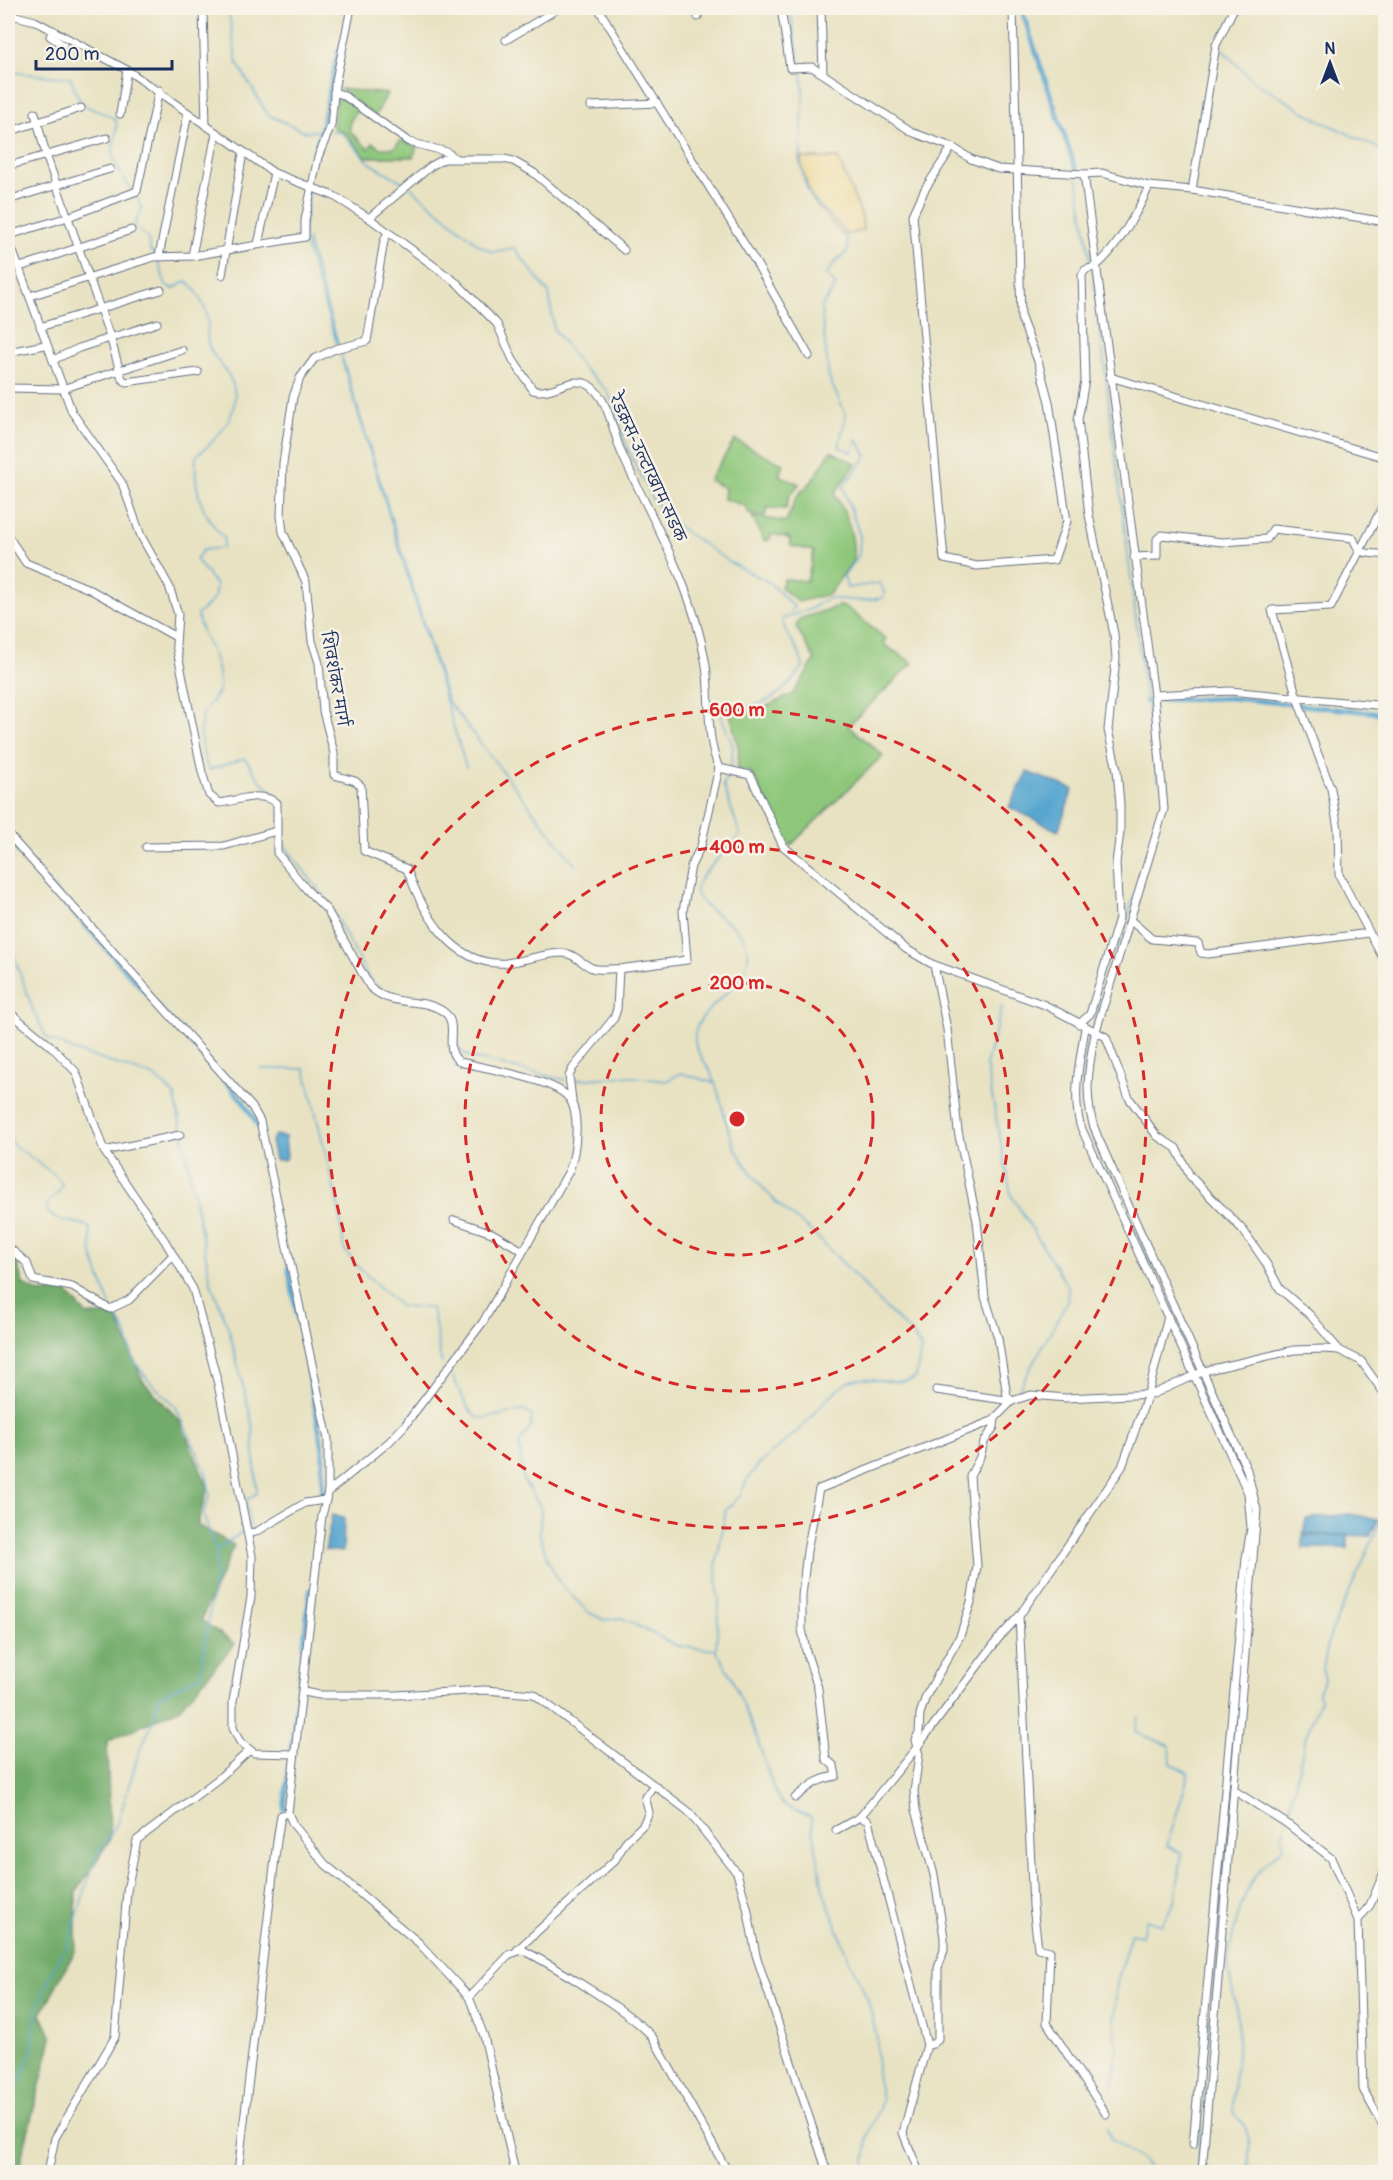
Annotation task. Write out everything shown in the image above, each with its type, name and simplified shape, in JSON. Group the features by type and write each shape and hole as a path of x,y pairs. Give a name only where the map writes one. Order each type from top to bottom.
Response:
{"street":[{"path":"202,8 206,126"},
{"path":"30,296 157,257 192,256 258,244 289,242 306,236 305,220 318,157 330,129 334,92 351,8"},
{"path":"506,40 559,8"},
{"path":"598,8 777,298 809,356"},
{"path":"698,17 699,8"},
{"path":"781,8 789,68 812,67 914,133 952,147 971,159 998,169 1079,174 1102,173 1149,186 1192,190 1386,222"},
{"path":"821,8 823,73"},
{"path":"952,147 925,189 913,215 944,558 977,566 1054,560 1067,521 1048,402 1038,361 1021,318 1013,8"},
{"path":"1192,190 1216,45 1234,8"},
{"name":"रेडक्रस-उल्टाखाम सडक","path":"8,14 35,21 127,70 159,90 274,174 341,200 369,218 457,283 497,324 513,360 532,390 540,392 578,382 588,384 600,399 622,454 664,535 692,607 705,660 708,715 722,769"},
{"path":"52,30 50,36 63,45"},
{"path":"120,114 127,70"},
{"path":"8,233 16,233 68,217 134,192 159,90"},
{"path":"334,92 343,95 409,142 447,152 455,158"},
{"path":"591,106 657,104"},
{"path":"8,132 81,108"},
{"path":"35,113 46,155 111,340 122,379 126,382 198,372"},
{"path":"157,257 188,113"},
{"path":"192,256 216,133"},
{"path":"8,166 107,138"},
{"path":"222,275 224,251 243,153"},
{"path":"369,218 432,166 444,159 513,160 534,173 624,250"},
{"path":"8,200 110,169"},
{"path":"258,244 274,174"},
{"path":"1079,174 1154,695 1164,809 1130,920 1088,1030 1089,1117 1177,1317 1204,1371 1252,1484 1257,1510 1202,2172"},
{"path":"1149,186 1144,199 1093,268 1084,270 1082,275 1085,380 1078,420 1089,515 1114,634 1116,659 1108,729 1117,770 1120,832 1116,863 1119,918 1090,1014 1076,1082 1075,1104 1080,1125 1240,1470 1248,1493 1251,1528 1246,1558 1193,2144"},
{"path":"20,267 131,230"},
{"name":"शिवशंकर मार्ग","path":"388,232 384,242 367,341 314,359 295,387 285,443 281,516 283,532 306,582 312,641 319,663 323,711 334,753 334,775 355,781 361,786 362,848 407,869 430,922 463,952 472,958 505,963 536,955 568,954 594,969 619,969"},
{"path":"8,238 11,253 20,267 45,345 53,360 72,412 122,483 141,536 169,586 178,614 176,637 202,772 209,795 219,802 246,797 271,799 277,803 277,853 307,890 327,910 370,987 380,996 445,1012 452,1025 450,1049 453,1057 460,1062 550,1085 567,1095 574,1105"},
{"path":"40,327 160,290"},
{"path":"53,360 79,348 111,340 157,323"},
{"path":"8,352 45,345"},
{"path":"8,388 62,389 182,350"},
{"path":"1110,377 1386,458"},
{"path":"1386,500 1331,607 1272,610 1297,698 1331,789 1338,829 1339,875 1386,963"},
{"path":"1134,557 1157,556 1157,539 1162,535 1244,542 1267,539 1273,529 1353,538 1356,548 1360,551 1386,555"},
{"path":"8,536 26,563 89,589 176,637"},
{"path":"1154,695 1217,691 1386,706"},
{"path":"515,2172 484,2036 469,1997 419,1942 326,1864 293,1824 288,1813 291,1753 304,1692 321,1500 389,1442 405,1425 483,1322 570,1171 574,1158 576,1133 569,1076 587,1048 614,1018 617,1009 619,969 687,960 683,911 691,866 701,846 722,769 750,775 783,846 906,949 934,965 1045,1005 1088,1030 1106,1037 1129,1098 1157,1136 1176,1148 1190,1176 1243,1230 1266,1263 1280,1289 1311,1316 1339,1350 1361,1361 1386,1396"},
{"path":"146,847 224,846 276,831"},
{"path":"8,834 252,1107 260,1121 325,1424 328,1492"},
{"path":"1130,920 1152,939 1198,943 1201,953 1208,954 1369,933"},
{"path":"934,965 947,1029 958,1131 977,1221 987,1310 998,1338 1007,1396 1012,1401"},
{"path":"8,1011 52,1047 76,1072 104,1151 173,1255 192,1289 204,1324 248,1533 253,1577 232,1716 233,1728 240,1742 254,1753 291,1753"},
{"path":"104,1151 180,1135"},
{"path":"454,1220 492,1233 523,1251"},
{"path":"8,1247 27,1263 33,1280 72,1287 110,1309 129,1300 173,1255"},
{"path":"836,1830 860,1817 918,1746 998,1639 1019,1616 1122,1467 1148,1394 1168,1317"},
{"path":"936,1390 1012,1401 1031,1395 1066,1398 1148,1394 1158,1393 1204,1371 1294,1350 1339,1350"},
{"path":"795,1798 821,1778 836,1776 834,1766 826,1759 818,1688 806,1652 802,1629 802,1596 807,1551 819,1489 995,1419 1012,1401"},
{"path":"927,2045 939,2039 939,1968 944,1950 944,1937 934,1875 916,1810 918,1746 915,1740 920,1733 920,1714 926,1696 960,1636 971,1602 977,1557 970,1476 981,1457 984,1442 994,1426 995,1419"},
{"path":"248,1533 256,1532 305,1503 321,1500"},
{"path":"1019,1616 1033,1906 1038,1948 1050,1951 1047,2024 1106,2114"},
{"path":"304,1692 319,1695 396,1695 485,1690 534,1694 688,1811 703,1827 737,1873 762,1973 827,2172"},
{"path":"48,2172 55,2138 115,2037 127,1891 136,1839 218,1779 250,1750"},
{"path":"469,1997 499,1965 615,1860 627,1840 643,1825 649,1812 645,1797 654,1785"},
{"path":"1235,1791 1277,1817 1331,1858 1358,1920 1363,2015 1363,2089 1386,2131"},
{"path":"238,2172 277,1841 281,1815 288,1813"},
{"path":"860,1817 868,1821 927,2045 903,2133 919,2172"},
{"path":"1358,1920 1370,1905 1386,1868"},
{"path":"517,1950 529,1953 647,2031 662,2050 728,2172"}],"green space":[{"path":"340,89 387,94 375,116"},
{"path":"337,94 358,108 350,122 350,131 368,149 373,143 380,148 394,148 401,140 417,147 413,157 366,157 345,133 333,128"},
{"path":"735,440 783,464 779,475 799,484 789,496 786,509 767,508 765,516 749,513 745,506 724,499 725,488 709,480"},
{"path":"831,451 856,464 834,494 849,526 853,543 853,561 829,594 798,602 781,587 784,579 807,581 814,551 791,546 789,538 772,534 769,540 764,541 752,516 786,522 797,496 812,481"},
{"path":"838,606 846,607 886,639 883,644 913,663 848,726 883,755 790,846 780,833 754,777 749,771 737,770 739,750 730,714 757,711 793,694 815,660 796,627 799,619"},
{"path":"8,1254 16,1260 23,1284 39,1293 65,1290 87,1315 116,1315 143,1381 180,1421 208,1487 197,1525 234,1545 201,1620 235,1644 179,1709 107,1741 110,1839 76,1893 76,1949 41,2014 52,2038 19,2167 14,2172 8,2172"}],"sand":[{"path":"799,158 838,158 862,217 863,231 842,235 811,198"}],"water":[{"path":"1027,772 1073,789 1058,831 1009,807"},
{"path":"275,1135 285,1137 287,1157 284,1160 275,1160 271,1141"},
{"path":"1349,1514 1379,1519 1370,1536 1303,1534 1306,1519"},
{"path":"332,1515 344,1518 343,1552 325,1550"},
{"path":"1348,1535 1348,1548 1303,1548 1303,1536"}],"waterway":[{"path":"228,8 237,63 268,115 306,132 326,130"},
{"path":"790,8 800,66"},
{"path":"1021,8 1076,170"},
{"path":"1221,48 1253,81 1315,118 1386,152"},
{"path":"315,157 338,51"},
{"path":"731,767 733,746 721,716 723,711 763,703 788,685 803,667 799,653 782,619 811,609 828,598 862,601 883,598 885,594 880,583 847,588 844,576 859,555 860,536 843,487 867,456 857,440 852,452 839,447 846,415 829,378 821,308 836,285 826,274 848,251 843,229 811,197 803,177 801,70"},
{"path":"8,72 71,78 81,102 116,120 113,156 119,172 132,190"},
{"path":"331,131 342,133 370,163 406,184"},
{"path":"1077,177 1091,264"},
{"path":"410,187 479,245 492,252 514,248 549,293 554,329 581,366 608,391 628,450 654,502 680,528 731,563 769,582 794,607 791,612"},
{"path":"302,235 307,190"},
{"path":"135,194 142,209 134,225 148,239 150,250 156,255"},
{"path":"307,239 339,346"},
{"path":"304,240 337,344"},
{"path":"157,259 166,285 173,289 186,281 199,296 207,315 207,340 215,357 230,378 234,390 235,401 228,422 213,441 196,456 195,468 198,491 205,511 224,538 223,548 203,550 196,559 216,585 214,599 197,615 219,675 218,690 201,721 201,742 206,763 209,770 245,758 259,779 283,802 283,844 328,902 372,984 397,995 427,1001"},
{"path":"1093,271 1158,781"},
{"path":"340,351 447,700 576,866"},
{"path":"342,360 466,767"},
{"path":"1146,701 1230,698 1386,714"},
{"path":"729,774 723,784 740,834 708,869 696,890 698,898 704,905 733,926 741,935 747,945 748,958 739,979 698,1025 695,1035 696,1046 715,1083 734,1145 753,1176 777,1203 813,1233 842,1262 913,1335 921,1348 916,1377 899,1382 862,1379 845,1384 828,1398 799,1430 761,1462 749,1477 739,1497 726,1509 716,1566 719,1603 716,1650 731,1676 757,1738 774,1790 783,1805 811,1817 823,1890 847,1955 868,2000 877,2038 877,2074 882,2100 867,2138 865,2164 869,2172"},
{"path":"8,840 243,1101 260,1129"},
{"path":"1093,1026 1135,893"},
{"path":"8,939 33,1010 47,1038 75,1051 155,1077 175,1096 211,1283 229,1330 252,1422 257,1493 246,1500 250,1529"},
{"path":"1002,1007 986,1065 1011,1195 1068,1287 1067,1302 1015,1396"},
{"path":"455,1028 459,1050 472,1058 565,1080"},
{"path":"1091,1033 1084,1079 1084,1102 1088,1125 1198,1370"},
{"path":"261,1069 305,1069 339,1209 344,1249 355,1264 401,1307 431,1308 442,1363"},
{"path":"573,1080 625,1076 666,1081 681,1073 714,1083"},
{"path":"8,1118 11,1143 58,1177 62,1185 58,1193 48,1202 47,1211 56,1219 90,1228 92,1255 110,1305"},
{"path":"288,1267 323,1450 322,1501"},
{"path":"17,2089 31,2054 38,2005 50,1976 69,1942 95,1858 118,1822 139,1752 151,1726 159,1697 200,1675 215,1577 216,1550 203,1514 210,1495 206,1472 176,1407 149,1381 132,1358 127,1334 112,1309"},
{"path":"453,1377 467,1407 478,1418 525,1410 532,1416 531,1427 519,1443 523,1479 541,1508 540,1535 548,1561 562,1586 588,1612 604,1620 622,1618 677,1646 716,1650"},
{"path":"1201,1377 1215,1408"},
{"path":"1287,1819 1306,1736 1320,1700 1318,1693 1324,1681 1323,1668 1330,1635 1386,1510"},
{"path":"217,1549 243,1532"},
{"path":"284,1809 310,1590"},
{"path":"1219,1923 1244,1629"},
{"path":"1113,2088 1117,2046 1114,2019 1117,1982 1131,1933 1142,1935 1146,1920 1161,1925 1175,1901 1182,1853 1167,1846 1189,1773 1171,1764 1170,1746 1135,1732 1139,1717"},
{"path":"1248,2172 1249,2138 1245,2127 1233,2112 1238,2026 1229,1958 1247,1891 1258,1872 1284,1846 1282,1836 1285,1828"},
{"path":"1197,2172 1217,1948"},
{"path":"1107,2128 1111,2139 1142,2160 1152,2172"}]}
